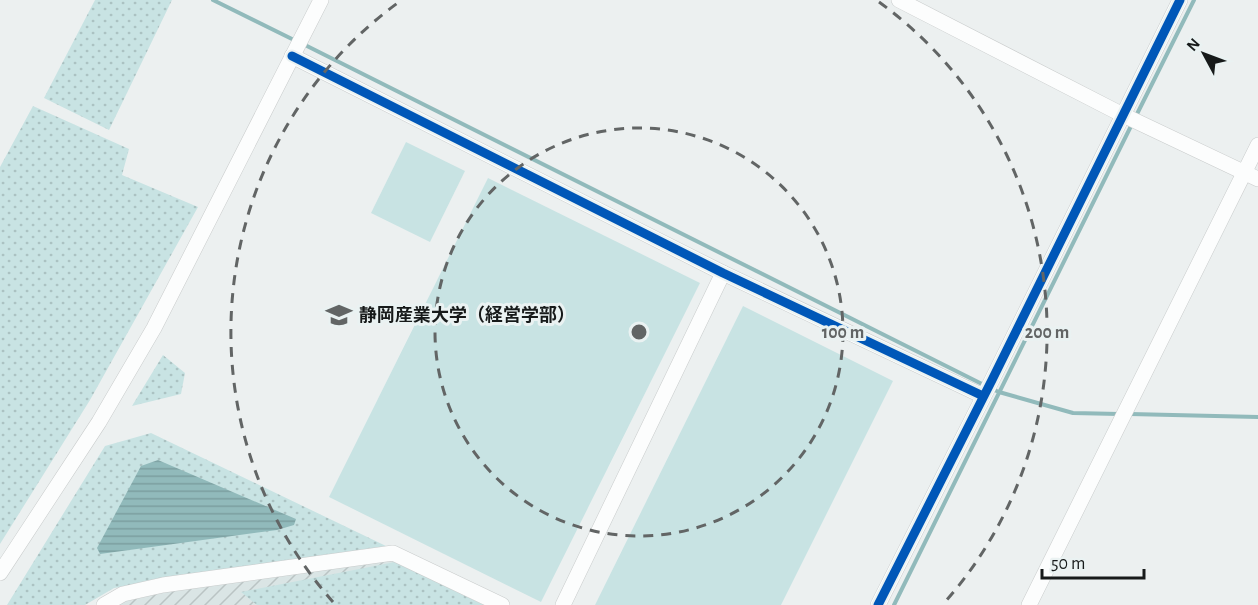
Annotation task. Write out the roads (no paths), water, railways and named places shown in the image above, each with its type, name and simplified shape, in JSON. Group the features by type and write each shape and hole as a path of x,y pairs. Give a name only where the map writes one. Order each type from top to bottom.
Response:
{"street":[{"path":"0,573 99,422 154,328 321,0"},
{"path":"899,0 1123,115 1251,175"},
{"path":"878,605 1180,0"},
{"path":"292,56 723,273 983,396"},
{"path":"1029,605 1251,175 1258,145"},
{"path":"563,605 723,273"},
{"path":"104,605 123,594 163,585 393,553 501,605"}],"waterway":[{"path":"213,0 296,41"},
{"path":"1135,118 1194,0"},
{"path":"303,44 986,386"},
{"path":"894,605 1132,124"},
{"path":"992,389 1073,413 1119,414"},
{"path":"1130,414 1258,417"}],"place":[{"name":"静岡産業大学（経営学部）","path":"339,315"}]}
